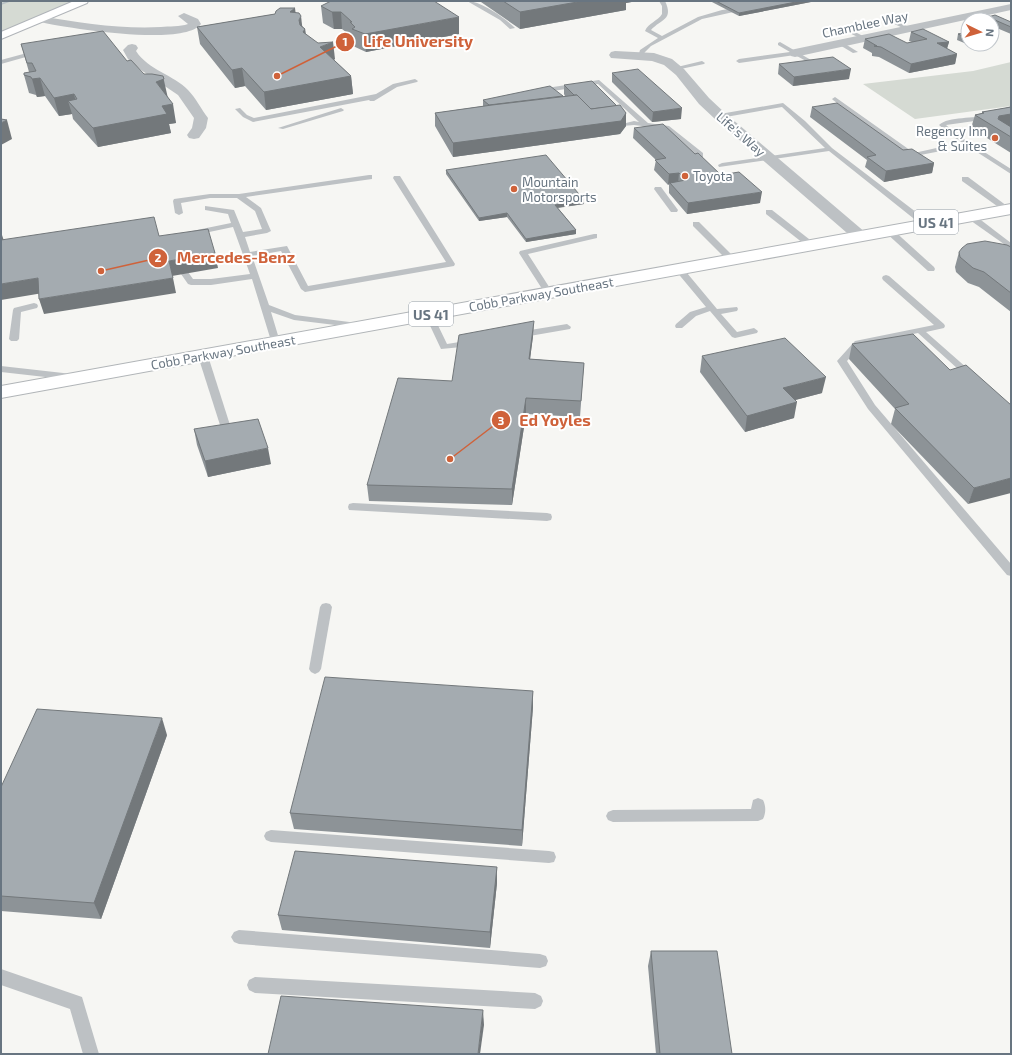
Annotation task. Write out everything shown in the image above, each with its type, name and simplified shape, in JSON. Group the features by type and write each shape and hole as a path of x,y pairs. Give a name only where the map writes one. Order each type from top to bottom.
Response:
{"main road":[{"path":"1,36 82,1"},
{"name":"Cobb Parkway Southeast","path":"1,392 1009,209"}],"street":[{"name":"Chamblee Way","path":"795,53 1011,7"},
{"path":"40,19 104,34 188,28 195,24 194,21 184,16"},
{"path":"132,48 129,50 131,54 141,64 183,92 188,98 201,118 199,128 194,134"},
{"name":"Life's Way","path":"615,55 662,59 676,68 704,101 720,116 860,236"}],"lane":[{"path":"470,1 502,19 512,28"},
{"path":"662,1 666,10 665,16 649,28 648,31 662,38"},
{"path":"712,7 722,12"},
{"path":"640,56 642,51 649,45 700,18 722,12 745,9"},
{"path":"890,20 910,29"},
{"path":"845,29 864,38"},
{"path":"840,43 855,52"},
{"path":"780,44 808,60"},
{"path":"1,62 11,58 43,51"},
{"path":"749,68 739,61 795,53"},
{"path":"676,68 702,63"},
{"path":"280,128 369,102 395,85 415,81"},
{"path":"530,93 599,82 646,124"},
{"path":"238,109 252,120 378,96"},
{"path":"835,99 913,155 941,149"},
{"path":"720,116 783,106 803,122 830,148 926,224"},
{"path":"1011,108 989,117 946,123 942,125 954,135 1011,172"},
{"path":"624,125 634,123 667,127 700,156"},
{"path":"722,165 830,148"},
{"path":"179,213 177,201 210,196 239,196 369,177"},
{"path":"248,255 284,248 305,289 451,264 397,178"},
{"path":"965,179 1009,209"},
{"path":"658,189 674,210"},
{"path":"239,196 258,210 267,231 241,235"},
{"path":"208,208 231,212 248,255 265,307 274,342"},
{"path":"769,212 811,245"},
{"path":"970,216 1011,247"},
{"path":"187,235 236,224"},
{"path":"696,224 731,260"},
{"path":"888,230 930,269"},
{"path":"549,293 523,253 594,236"},
{"path":"680,269 735,335 754,331"},
{"path":"185,274 191,282 211,282 254,276"},
{"path":"886,278 941,326 858,343 842,360 871,407 1011,572"},
{"path":"14,339 17,310 34,306"},
{"path":"265,307 294,317 364,327"},
{"path":"679,326 693,314 714,310 734,309"},
{"path":"428,315 444,348 482,341"},
{"path":"506,337 567,327"},
{"path":"919,330 981,384"},
{"path":"203,356 226,425"},
{"path":"1,369 79,378"},
{"path":"353,507 546,517"},
{"path":"315,669 326,607"},
{"path":"613,816 758,815 758,804"},
{"path":"271,836 549,857"},
{"path":"240,937 540,961"},
{"path":"1,977 76,1003 91,1054"},
{"path":"255,985 535,1001"}],"shaded area":[{"path":"1,1 79,1 1,33"},
{"path":"1011,62 1011,106 915,119 863,84 973,71"}],"building":[{"path":"331,1 434,1 459,17 365,34 352,29 355,27 350,22 352,22 341,12 332,12 321,6"},
{"path":"503,1 583,1 520,12"},
{"path":"716,1 801,1 739,13"},
{"path":"280,8 295,8 290,12 299,13 301,16 299,20 300,25 305,29 303,32 318,43 333,42 320,47 351,76 264,92 242,68 232,70 197,27 275,14"},
{"path":"1000,17 1011,22 1011,27 1000,22"},
{"path":"923,29 949,42 937,43 957,54 911,64 881,47 874,46 877,46 865,39 889,34 907,43 927,39 911,32"},
{"path":"103,31 127,61 131,60 144,74 163,76 164,79 156,82 173,104 162,106 167,114 93,128 68,101 77,99 74,94 54,98 40,78 32,79 31,77 24,75 24,73 36,71 32,63 27,63 21,44"},
{"path":"833,57 851,69 794,77 779,64"},
{"path":"638,69 682,108 653,112 612,73"},
{"path":"592,81 617,106 591,109 564,85"},
{"path":"550,86 563,96 489,105 483,100"},
{"path":"577,95 591,109 620,105 626,113 621,121 453,143 435,113 492,105"},
{"path":"837,103 903,150 912,149 934,163 886,171 867,157 876,155 812,107"},
{"path":"1011,107 1011,114 999,116 998,119 1011,127 1011,137 975,115 984,113 982,112"},
{"path":"1,119 7,120 1,123"},
{"name":"Toyota","path":"663,124 695,154 698,153 721,175 739,172 762,192 688,203 670,183 686,180 679,173 669,174 655,160 666,158 634,128"},
{"name":"Mountain Motorsports","path":"546,155 584,200 555,205 576,230 526,239 507,213 479,218 446,170"},
{"path":"154,217 159,236 208,229 215,253 169,261 173,278 39,299 38,278 1,284 1,240"},
{"path":"985,241 1011,247 1011,293 984,272 973,268 960,257 959,252 967,244"},
{"path":"534,321 529,359 584,363 581,401 526,398 512,489 367,485 398,378 452,381 459,335"},
{"path":"913,334 950,370 966,365 1011,405 1011,478 974,488 895,408 909,404 852,344"},
{"path":"785,338 826,377 783,388 797,402 747,416 702,356"},
{"path":"258,419 268,448 205,461 194,429"},
{"path":"325,677 533,691 522,830 290,813"},
{"path":"37,709 162,718 94,903 1,896 1,787"},
{"path":"295,851 497,867 490,932 278,915"},
{"path":"651,951 717,951 732,1054 660,1054"},
{"path":"281,996 483,1010 478,1054 268,1054"}],"waterway":[{"path":"1,4 11,1"}],"place":[{"name":"Life University","path":"277,76"},
{"name":"Regency Inn & Suites","path":"995,138"},
{"name":"Toyota","path":"685,176"},
{"name":"Mountain Motorsports","path":"514,189"},
{"name":"Mercedes-Benz","path":"101,271"},
{"name":"Ed Yoyles","path":"450,459"}]}
